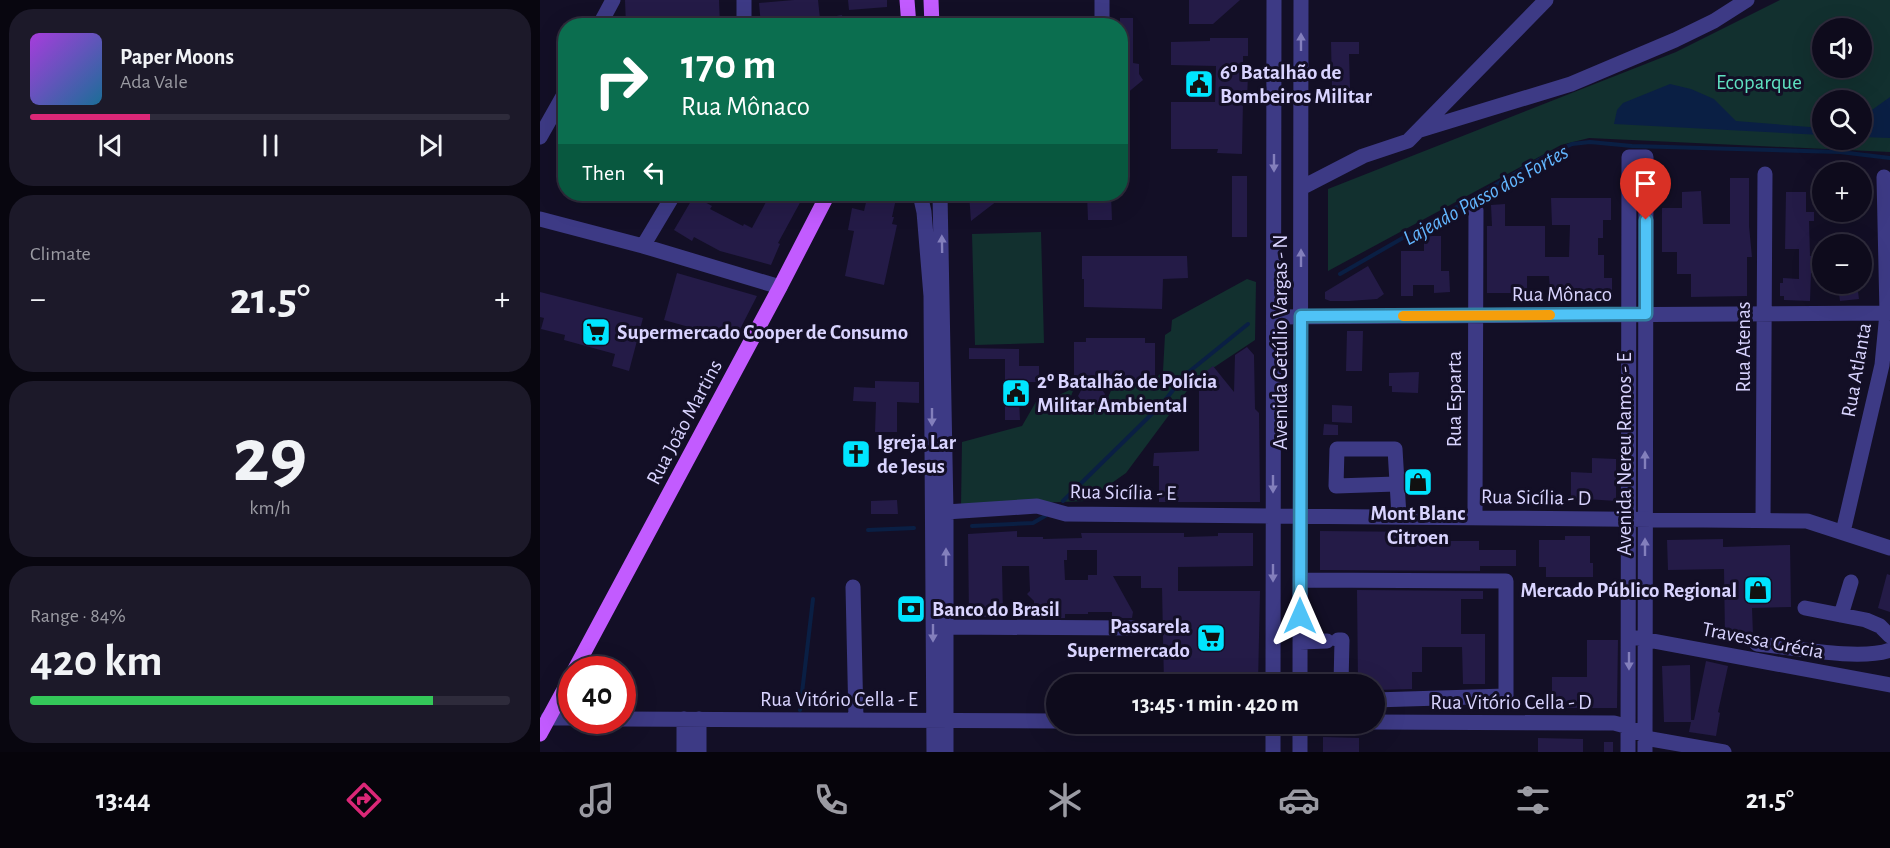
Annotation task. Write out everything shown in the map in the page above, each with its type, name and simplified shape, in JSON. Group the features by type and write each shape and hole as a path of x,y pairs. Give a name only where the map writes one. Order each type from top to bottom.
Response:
{"main road":[{"path":"907,0 908,18"},
{"path":"931,0 932,18"},
{"name":"Rua João Martins","path":"582,656 824,201"},
{"path":"540,734 558,700"}],"street":[{"path":"603,18 612,0"},
{"path":"744,0 744,18"},
{"path":"1102,0 1102,18"},
{"name":"Avenida Getúlio Vargas - N","path":"1273,674 1274,0"},
{"name":"Avenida Getúlio Vargas - N","path":"1300,674 1301,0"},
{"path":"1301,189 1363,156 1408,141 1546,0"},
{"path":"1420,130 1571,84 1675,40 1714,21 1747,0"},
{"path":"1274,81 1301,81"},
{"path":"540,137 558,104"},
{"path":"1274,120 1301,120"},
{"name":"Avenida Nereu Ramos - E","path":"1628,752 1629,157 1646,157 1645,752"},
{"name":"Rua Atenas","path":"1763,520 1765,174"},
{"name":"Rua Atlanta","path":"1843,532 1882,365 1887,313 1884,177"},
{"path":"643,246 670,201"},
{"path":"922,201 936,272"},
{"path":"940,201 936,272 940,720 946,752"},
{"name":"Rua Esparta","path":"1475,517 1476,210"},
{"path":"540,219 643,246 780,287"},
{"path":"1629,240 1646,240"},
{"path":"1274,281 1301,281"},
{"name":"Rua Mônaco","path":"1274,317 1887,313"},
{"path":"934,752 940,720 946,627 946,512 938,387"},
{"path":"1629,403 1646,403"},
{"path":"1396,484 1336,486 1337,449 1395,449 1399,516"},
{"name":"Rua Sicília - E","path":"946,512 1037,506 1066,514 1300,515"},
{"name":"Rua Sicília - D","path":"1300,515 1807,521 1890,548"},
{"path":"1301,580 1506,581 1506,696 1385,700"},
{"path":"1841,615 1851,582"},
{"path":"853,587 856,720"},
{"path":"1806,608 1866,620 1880,626 1890,636"},
{"path":"1273,617 1300,616"},
{"path":"946,627 1134,628"},
{"name":"Travessa Grécia","path":"1629,636 1890,686"},
{"path":"1300,642 1342,640 1340,674"},
{"path":"1757,644 1852,654 1877,654 1890,650"},
{"path":"548,718 558,718"},
{"name":"Rua Vitório Cella - E","path":"636,719 1046,721"},
{"path":"684,752 692,719"},
{"path":"692,719 699,752"},
{"name":"Rua Vitório Cella - D","path":"1385,722 1614,723 1629,727 1651,739 1724,752"},
{"path":"1273,734 1273,752"},
{"path":"1300,734 1300,752"}],"green space":[{"name":"Ecoparque","path":"1780,0 1890,0 1890,152 1847,150 1872,150 1872,90 1812,90 1812,148 1589,138 1561,145 1328,271 1328,189 1676,52"},
{"path":"1041,232 1044,343 975,345 972,234"},
{"path":"1247,279 1256,282 1255,340 1195,380 1126,473 1086,501 961,506 962,442 1022,426 1037,400 1059,395 1074,388 1067,407 1081,412 1104,406 1115,382 1155,379 1163,371 1165,335 1171,331 1172,320"}],"water":[{"path":"1670,84 1691,89 1714,99 1736,121 1812,127 1812,134 1614,124 1617,110 1623,103"},
{"path":"1890,97 1890,138 1872,137 1872,110"}],"building":[{"path":"625,0 719,0 720,18 626,18"},
{"path":"818,0 820,18 760,18 759,3"},
{"path":"848,0 887,0 887,7 849,10"},
{"path":"1189,0 1240,0 1213,24 1189,24"},
{"path":"842,15 842,18 826,18"},
{"path":"1128,18 1133,18 1133,63 1139,64 1139,74 1143,80 1128,92"},
{"path":"1210,38 1248,38 1248,56 1243,56 1243,75 1248,75 1247,100 1243,100 1242,154 1217,153 1218,149 1171,149 1171,102 1215,102 1216,66 1171,65 1171,42 1210,41"},
{"path":"1331,42 1359,42 1359,54 1349,54 1350,88 1332,88"},
{"path":"1232,176 1247,176 1247,237 1232,237"},
{"path":"1730,178 1749,178 1749,226 1752,257 1747,257 1747,296 1691,297 1691,274 1677,274 1677,252 1662,252 1662,208 1682,208 1682,192 1701,191 1703,224 1730,224"},
{"path":"1786,192 1806,192 1806,212 1812,212 1812,221 1809,221 1810,256 1812,256 1810,301 1784,300 1784,296 1780,296 1780,283 1783,283 1783,278 1799,279 1799,249 1785,249"},
{"path":"1551,198 1611,198 1611,220 1603,220 1603,238 1598,238 1598,255 1604,255 1604,278 1612,278 1612,295 1578,295 1578,289 1550,290 1549,276 1527,276 1527,290 1487,293 1487,226 1492,226 1491,205 1505,204 1505,226 1545,226 1545,257 1569,257 1570,225 1552,225"},
{"path":"691,201 703,201 712,206 710,209 743,226 744,224 752,228 766,202 764,201 801,201 778,243 780,244 771,265 720,251 694,237 692,241 674,230"},
{"path":"866,201 895,201 892,224 897,225 884,285 845,276 854,231 848,230 852,208 864,211"},
{"path":"970,201 997,201 971,221"},
{"path":"1087,201 1111,201 1112,220 1088,220"},
{"path":"1424,236 1441,236 1441,271 1449,271 1450,292 1434,293 1434,285 1413,285 1413,296 1401,296 1401,251 1424,251"},
{"path":"1082,256 1187,256 1188,278 1163,279 1162,309 1084,307"},
{"path":"1368,266 1384,294 1377,299 1330,301 1325,299 1325,292"},
{"path":"677,273 757,296 734,341 664,320"},
{"name":"Supermercado Cooper de Consumo","path":"540,292 643,318 629,371 612,366 615,354 564,340 565,335 541,329 544,318 540,317"},
{"path":"1839,294 1858,294 1859,299 1840,301"},
{"path":"1347,331 1363,331 1362,371 1346,371"},
{"path":"1086,338 1145,338 1145,343 1155,343 1155,381 1096,381 1105,394 1099,406 1086,407 1078,396 1086,381 1074,381 1074,342 1086,342"},
{"path":"1247,347 1254,355 1255,409 1259,413 1260,502 1159,502 1159,466 1153,466 1154,453 1199,451 1199,377 1213,366 1234,392 1235,355"},
{"name":"2º Batalhão de Polícia Militar Ambiental","path":"969,348 1019,349 1019,366 1039,366 1039,382 1026,382 1026,401 1019,402 1020,420 1005,420 1005,359 969,359"},
{"path":"1419,372 1418,393 1392,392 1392,386 1389,386 1389,373"},
{"path":"875,381 919,382 919,403 897,402 897,432 875,432 876,402 853,401 854,387 875,388"},
{"path":"1332,405 1352,406 1352,423 1332,422"},
{"path":"1324,424 1338,425 1338,435 1323,435"},
{"path":"1592,458 1616,459 1616,501 1571,498 1571,472 1592,473"},
{"path":"897,500 898,514 871,514 871,501"},
{"path":"1017,531 1017,537 1043,537 1043,539 1082,538 1081,533 1184,533 1184,537 1218,536 1218,533 1253,533 1253,566 1178,567 1178,591 1260,591 1258,674 1164,674 1162,588 1141,588 1141,576 1113,576 1133,612 1132,618 1112,618 1112,612 1088,612 1088,614 1065,614 1065,618 1034,618 1034,601 1027,594 1030,591 1029,566 1002,566 1003,617 969,617 968,534","holes":["1067,550 1097,550 1097,575 1088,575 1088,580 1065,580 1064,560 1067,560"]},
{"path":"1320,531 1423,532 1423,541 1479,541 1479,550 1516,550 1516,566 1480,566 1480,571 1320,570"},
{"path":"1565,536 1590,536 1590,563 1593,563 1593,577 1546,577 1546,567 1539,567 1539,540 1565,540"},
{"name":"Mercado Público Regional","path":"1723,539 1723,547 1790,545 1791,607 1752,608 1753,635 1751,637 1725,637 1724,569 1668,570 1667,540"},
{"path":"1887,574 1890,575 1890,612 1878,608"},
{"path":"1357,590 1483,591 1483,599 1461,599 1461,634 1485,634 1485,684 1463,684 1462,647 1422,647 1422,672 1412,672 1412,689 1385,690 1385,674 1358,674"},
{"path":"1587,640 1618,640 1617,708 1552,708 1552,677 1587,677"},
{"path":"1706,661 1728,666 1718,712 1720,713 1716,736 1689,732 1691,722 1664,722 1662,666 1690,665 1691,720 1694,720"},
{"path":"1323,737 1359,738 1359,752 1323,752"},
{"path":"1538,738 1583,739 1583,752 1538,752"},
{"path":"1604,742 1613,742 1613,752 1604,752"}],"waterway":[{"name":"Lajeado Passo dos Fortes","path":"1340,274 1544,157 1572,144 1590,142 1632,146 1840,152 1890,158"},
{"name":"Lajeado Passo dos Fortes","path":"1063,501 1162,404 1185,375 1248,324"},
{"name":"Lajeado Passo dos Fortes","path":"972,526 1033,523 1045,516"},
{"name":"Lajeado Passo dos Fortes","path":"868,530 914,528"},
{"name":"Lajeado Passo dos Fortes","path":"800,710 813,599"}],"slow traffic":[{"path":"1403,316 1550,315"}],"place":[{"name":"6º Batalhão de Bombeiros Militar","path":"1199,84"},
{"name":"Supermercado Cooper de Consumo","path":"596,332"},
{"name":"2º Batalhão de Polícia Militar Ambiental","path":"1016,393"},
{"name":"Igreja Lar de Jesus","path":"856,454"},
{"name":"Mont Blanc Citroen","path":"1418,482"},
{"name":"Mercado Público Regional","path":"1758,590"},
{"name":"Banco do Brasil","path":"911,609"},
{"name":"Passarela Supermercado","path":"1211,638"}],"route":[{"path":"1300,616 1301,316 1646,314 1646,220"}]}
